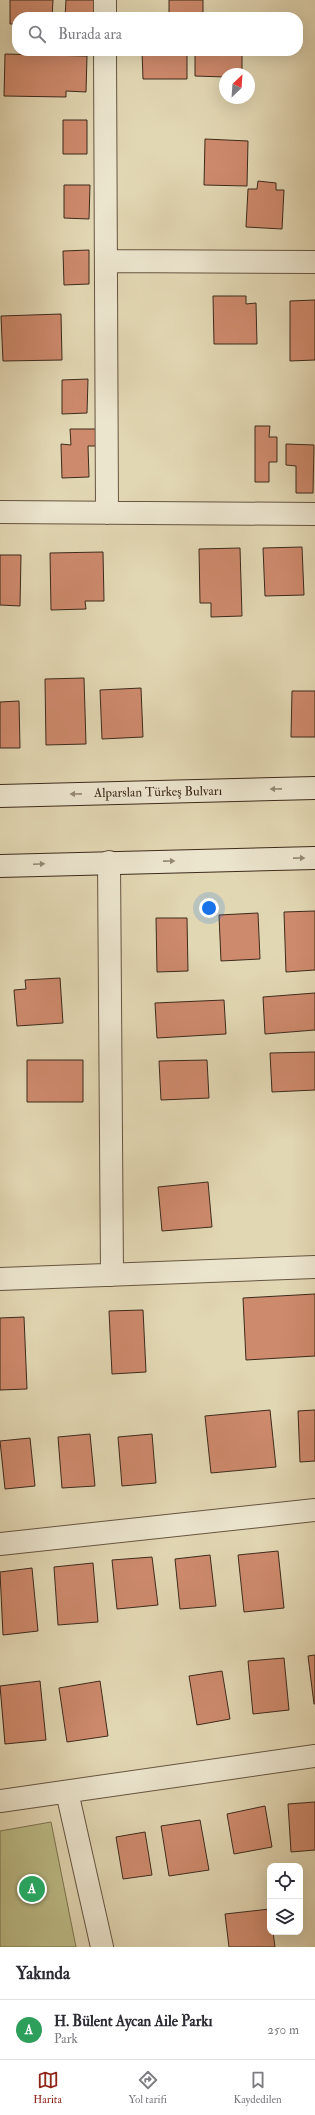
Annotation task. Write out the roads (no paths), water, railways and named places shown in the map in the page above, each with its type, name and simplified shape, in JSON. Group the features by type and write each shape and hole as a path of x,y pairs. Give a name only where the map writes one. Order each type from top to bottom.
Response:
{"street":[{"path":"105,0 105,12"},
{"path":"105,56 107,513"},
{"path":"106,261 315,262"},
{"path":"0,512 315,514"},
{"name":"Alparslan Türkeş Bulvarı","path":"0,796 315,788"},
{"path":"0,866 109,862 315,858"},
{"path":"109,862 112,1275"},
{"path":"0,1279 315,1267"},
{"path":"0,1544 315,1510"},
{"path":"0,1801 315,1756"},
{"path":"67,1792 102,1947"}],"place":[{"name":"H. Bülent Aycan Aile Parkı","path":"32,1889"}]}
